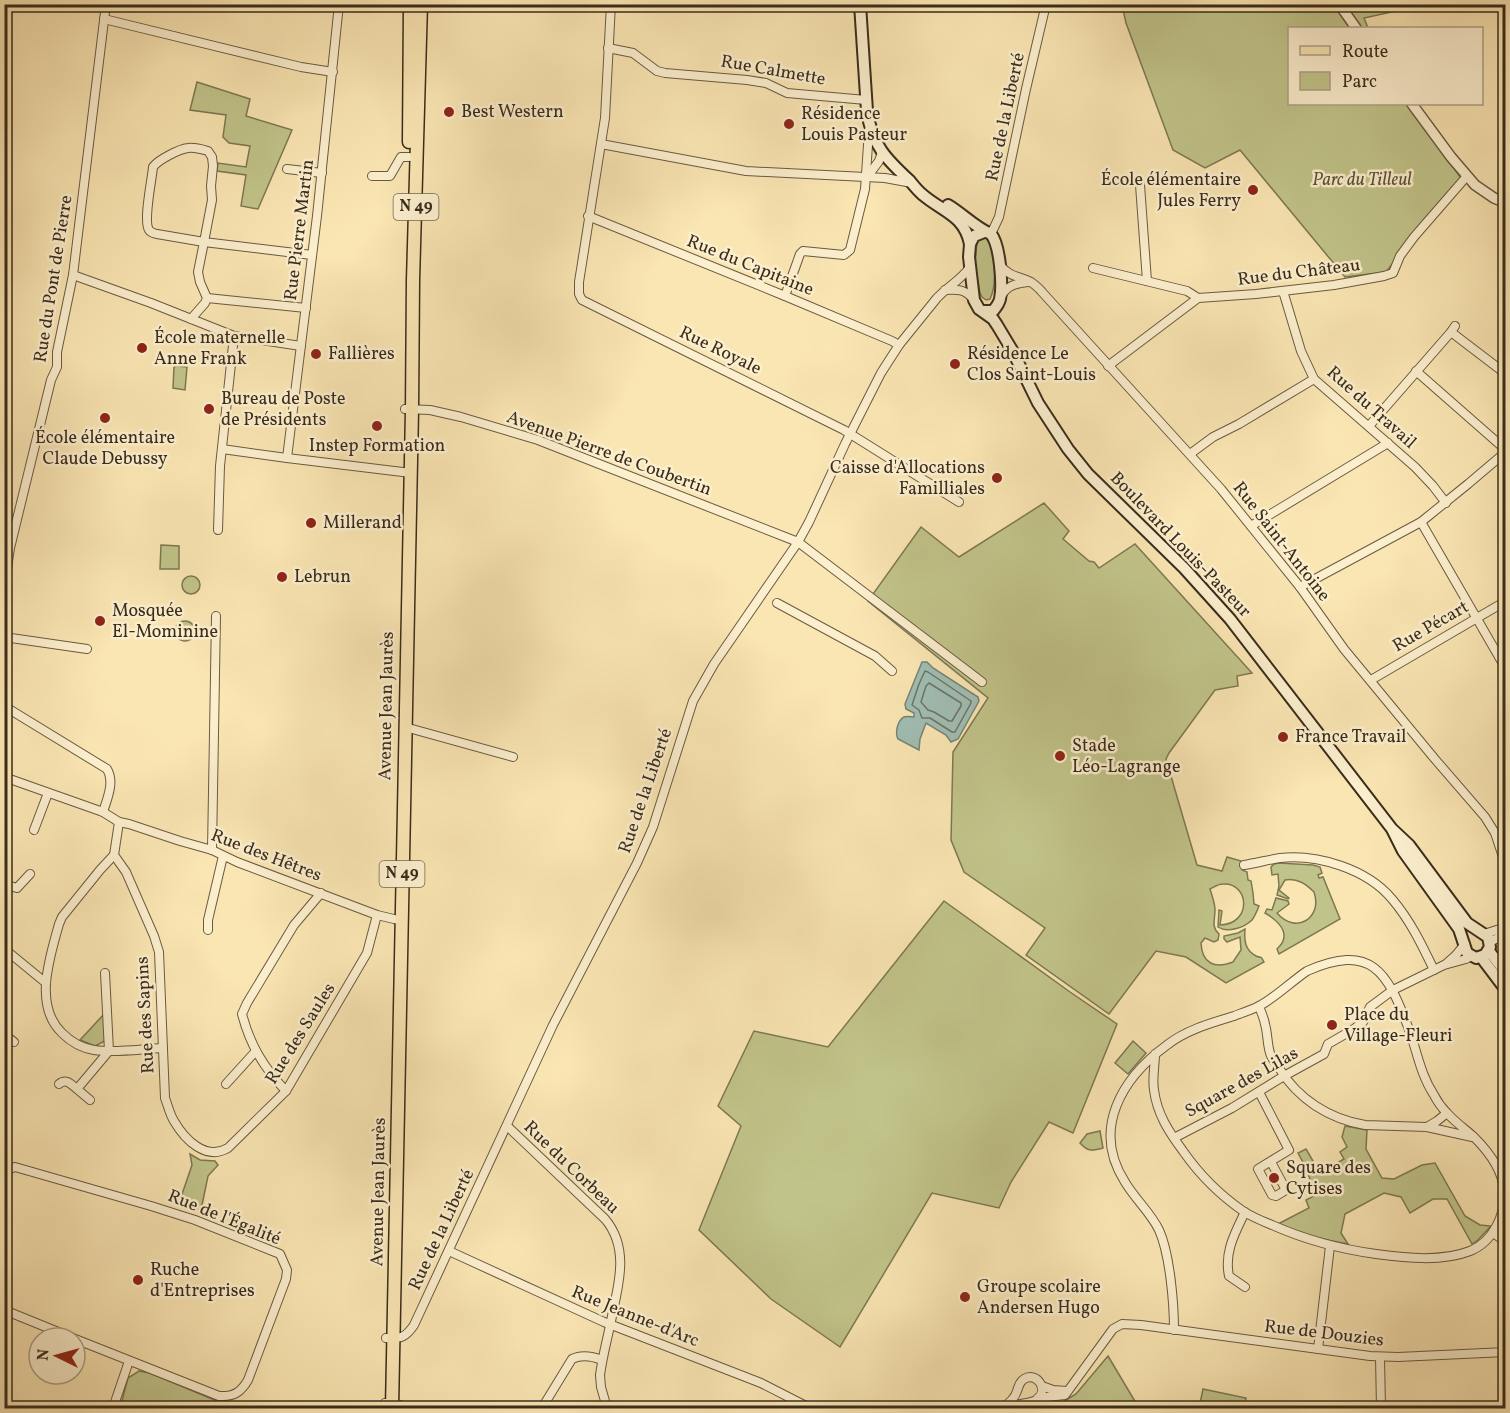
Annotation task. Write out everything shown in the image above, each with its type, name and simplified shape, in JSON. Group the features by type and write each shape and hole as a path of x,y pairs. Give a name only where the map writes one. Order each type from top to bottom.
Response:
{"main road":[{"name":"Avenue Jean Jaurès","path":"409,410 410,4"},
{"name":"Avenue Jean Jaurès","path":"398,920 405,727 399,582 407,472 422,4"},
{"path":"860,4 866,100 872,134 882,152 922,195 957,219 964,227 970,244 974,300"},
{"path":"912,183 962,214 988,233 997,244 1000,265 1000,314 1012,350"},
{"path":"970,244 974,236 988,233"},
{"name":"Boulevard Louis-Pasteur","path":"974,300 976,306 993,319 1012,350 1038,403 1068,449 1088,474 1184,568 1230,619 1392,829 1403,850 1459,929 1467,953 1482,945"},
{"path":"983,311 993,311 1000,301"},
{"name":"Avenue Jean Jaurès","path":"388,1406 402,660"},
{"path":"1392,829 1409,845 1506,974"},
{"path":"1465,944 1470,934 1482,945 1506,990"}],"street":[{"name":"Rue du Pont de Pierre","path":"4,588 10,548 51,380 57,367 57,352 73,275 106,4"},
{"name":"Rue Pierre Martin","path":"286,458 322,173 339,4"},
{"path":"588,216 602,144 611,4"},
{"name":"Rue de la Liberté","path":"988,233 999,217 1046,4"},
{"path":"1339,4 1355,27"},
{"path":"104,19 301,67 333,72"},
{"name":"Rue Calmette","path":"609,48 633,53 657,71 665,73 747,80 766,83 787,93 866,100"},
{"path":"1413,105 1475,185 1506,203"},
{"path":"785,296 803,251 844,255 847,253 865,189 870,125"},
{"path":"602,144 746,171 885,178 912,183"},
{"path":"191,319 206,303 207,298 198,272 204,242 212,200 212,157 208,151 199,148 185,148 156,162 153,167 146,219 151,232 204,242 312,255"},
{"path":"867,177 879,161 882,152"},
{"path":"372,176 390,176 401,157 409,157"},
{"path":"287,169 322,173"},
{"name":"Rue du Château","path":"1198,298 1334,285 1393,273 1400,256 1414,237 1467,176"},
{"path":"1140,185 1147,281"},
{"name":"Rue Royale","path":"588,216 579,294 582,300 851,434 959,502"},
{"name":"Rue du Capitaine","path":"588,216 892,340 899,345"},
{"name":"Rue Saint-Antoine","path":"1000,265 1012,276 1038,287 1190,454 1251,526 1344,649 1485,817 1495,833 1506,866"},
{"name":"Rue de la Liberté","path":"390,1339 401,1338 414,1325 553,1025 650,836 693,701 714,664 798,542 881,373 899,345 944,290 964,275 970,267"},
{"path":"1093,268 1187,291 1198,298 1108,366"},
{"path":"73,275 234,336 301,346"},
{"path":"1000,301 1008,287 1030,282"},
{"path":"944,290 960,289 974,300"},
{"name":"Rue du Travail","path":"1283,291 1301,351 1314,379 1415,467 1434,486 1446,503"},
{"path":"207,298 306,308"},
{"path":"1369,426 1453,329 1506,374"},
{"path":"218,530 219,481 234,336"},
{"path":"1300,588 1421,522 1506,451 1416,371"},
{"path":"1190,454 1213,437 1314,379"},
{"name":"Avenue Pierre de Coubertin","path":"409,410 430,410 461,417 538,441 798,542 982,682"},
{"path":"1251,526 1388,443"},
{"path":"222,449 407,472"},
{"path":"1421,522 1506,669"},
{"name":"Rue Pécart","path":"1371,680 1506,600"},
{"path":"777,603 875,657 892,671"},
{"path":"212,850 216,616"},
{"path":"4,637 87,649"},
{"path":"4,706 107,769 110,773 111,784 103,812"},
{"path":"405,727 513,757"},
{"name":"Rue des Hêtres","path":"4,777 103,812 119,822 212,850 377,915 398,920"},
{"path":"34,830 48,793"},
{"path":"119,822 114,855 59,924 46,983 47,1006 58,1030 79,1046 110,1051 163,1048"},
{"name":"Rue des Sapins","path":"114,855 126,873 159,952 165,1098 173,1120 190,1142 203,1151 210,1153 222,1151"},
{"path":"208,930 208,920 223,856"},
{"path":"1244,865 1280,858 1311,859 1329,862 1374,882 1391,898 1407,919 1434,970"},
{"path":"4,884 17,888 30,874"},
{"path":"286,1091 255,1052 242,1014 294,925 321,893"},
{"name":"Rue des Saules","path":"222,1151 240,1137 286,1091 367,953 377,915"},
{"path":"1444,965 1458,962 1482,945 1501,936 1506,929"},
{"path":"1444,965 1465,944"},
{"path":"7,951 46,983"},
{"path":"1155,1054 1155,1098 1166,1126 1192,1164 1217,1190 1245,1212 1296,1236 1330,1246 1390,1256 1429,1258 1453,1256 1472,1250 1493,1233 1505,1204 1504,1188 1492,1159 1475,1138 1447,1113 1433,1094 1421,1070 1413,1041 1393,990 1383,974 1376,968 1353,959 1326,962 1307,971 1259,1006 1203,1026 1170,1042 1155,1054 1145,1062 1114,1109 1110,1124 1110,1140 1115,1162 1163,1240 1167,1256 1174,1330"},
{"name":"Square des Lilas","path":"1174,1138 1324,1054 1328,1044 1363,1022 1370,1007 1393,990 1444,965"},
{"path":"77,1089 110,1051 105,973"},
{"path":"1259,1006 1271,1056 1284,1076 1311,1103 1329,1114 1365,1125 1427,1127 1475,1138"},
{"path":"4,1034 14,1042"},
{"path":"226,1084 255,1052"},
{"path":"59,1084 66,1080 90,1100"},
{"path":"1259,1092 1290,1150 1271,1162"},
{"path":"1427,1127 1447,1113"},
{"path":"1442,1129 1453,1119"},
{"name":"Rue du Corbeau","path":"507,1126 605,1219 617,1241 621,1272 600,1375 600,1387 607,1408"},
{"name":"Rue de l'Égalité","path":"4,1171 15,1167 152,1206 195,1220 280,1254 285,1262 287,1270 284,1287 248,1380 236,1395 219,1396 87,1343"},
{"path":"1245,1212 1231,1242 1227,1265 1229,1276 1245,1287"},
{"path":"1493,1233 1506,1242"},
{"path":"1318,1349 1330,1246"},
{"name":"Rue Jeanne-d'Arc","path":"449,1251 611,1325 761,1383 810,1408"},
{"name":"Rue de l'Égalité","path":"4,1310 44,1326"},
{"name":"Rue de Douzies","path":"1069,1391 1113,1329 1122,1324 1380,1357 1506,1352"},
{"path":"542,1408 572,1359 585,1356 603,1360"},
{"path":"1380,1357 1381,1408"},
{"path":"113,1408 129,1360"},
{"path":"1003,1408 1018,1390 1021,1381 1028,1377 1036,1378 1042,1386 1053,1390 1069,1391"},
{"path":"1038,1398 1042,1386"},
{"path":"1018,1390 1021,1398 1028,1401"},
{"path":"1003,1408 1038,1398 1065,1395 1069,1391"},
{"path":"388,1406 412,1408"}],"green space":[{"name":"Parc du Tilleul","path":"1122,5 1423,5 1364,18 1368,27 1288,27 1288,105 1408,105 1461,178 1386,272 1345,277 1240,150 1205,168 1173,150 1126,23"},
{"path":"197,82 250,99 246,116 292,130 258,209 241,206 246,175 217,171 218,163 246,167 250,146 229,143 223,137 226,115 190,110"},
{"path":"985,237 989,242 994,266 994,285 990,299 986,300 980,293 975,265 977,240"},
{"path":"174,367 187,367 185,390 173,388"},
{"name":"Stade Léo-Lagrange","path":"1044,503 1069,531 1063,539 1099,568 1135,544 1252,673 1237,676 1238,686 1215,690 1166,759 1197,865 1222,871 1227,857 1241,861 1242,870 1247,872 1248,880 1251,881 1254,904 1259,906 1252,920 1245,925 1231,930 1222,929 1218,927 1219,910 1222,911 1220,925 1231,923 1242,911 1244,903 1242,896 1232,885 1221,884 1210,889 1215,907 1214,926 1219,934 1218,940 1214,942 1205,938 1201,943 1204,956 1215,965 1233,962 1241,950 1240,937 1227,942 1224,936 1245,929 1247,948 1252,954 1262,958 1264,962 1226,983 1186,957 1156,951 1109,1014 1026,955 1045,928 964,872 951,840 953,752 988,698 868,601 921,527 959,557"},
{"path":"161,545 179,546 179,569 160,569"},
{"path":"191,576 197,579 200,585 197,591 191,594 185,591 182,585 185,579"},
{"path":"185,621 192,624 195,631 192,638 185,641 178,638 175,631 178,624"},
{"path":"1279,863 1320,867 1322,873 1318,875 1319,878 1323,877 1340,919 1279,954 1277,949 1283,941 1284,932 1276,921 1265,913 1267,909 1272,910 1276,898 1288,901 1289,904 1277,913 1292,923 1299,923 1311,916 1316,901 1314,892 1305,884 1294,880 1285,880 1279,890 1288,899 1277,895 1278,874 1272,875 1271,867"},
{"path":"944,901 1117,1024 1073,1133 1049,1122 1011,1182 999,1208 932,1193 840,1347 771,1299 699,1230 741,1126 718,1106 754,1031 828,1047"},
{"path":"105,1013 105,1041 95,1046 80,1040"},
{"path":"1133,1041 1146,1053 1128,1074 1115,1063"},
{"path":"1345,1126 1367,1130 1366,1149 1382,1178 1394,1179 1422,1165 1435,1163 1465,1216 1480,1225 1491,1226 1472,1244 1447,1199 1433,1199 1410,1213 1401,1197 1384,1193 1345,1214 1341,1233 1348,1244 1329,1241 1278,1224 1309,1208 1306,1200 1316,1195 1298,1153 1306,1149 1320,1173 1344,1159 1340,1152 1347,1147 1342,1137"},
{"path":"1100,1131 1103,1148 1090,1150 1080,1143 1087,1134"},
{"path":"190,1154 200,1160 215,1161 218,1165 208,1176 201,1210 179,1203 192,1165"},
{"path":"1108,1356 1139,1408 1066,1408 1061,1403 1076,1394"},
{"path":"139,1371 150,1373 229,1406 229,1408 120,1408 128,1378"},
{"path":"1203,1389 1246,1398 1244,1408 1199,1408"}],"water":[{"path":"922,662 927,662 978,697 979,701 958,739 951,742 946,735 926,723 919,750 898,739 897,730 902,719 914,717 914,713 906,709 905,704"}],"place":[{"name":"Best Western","path":"449,112"},
{"name":"Résidence Louis Pasteur","path":"789,124"},
{"name":"École élémentaire Jules Ferry","path":"1253,190"},
{"name":"École maternelle Anne Frank","path":"142,348"},
{"name":"Fallières","path":"316,354"},
{"name":"Résidence Le Clos Saint-Louis","path":"955,364"},
{"name":"Bureau de Poste de Présidents","path":"209,409"},
{"name":"École élémentaire Claude Debussy","path":"105,418"},
{"name":"Instep Formation","path":"377,426"},
{"name":"Caisse d'Allocations Familliales","path":"997,478"},
{"name":"Millerand","path":"311,523"},
{"name":"Lebrun","path":"282,577"},
{"name":"Mosquée El-Mominine","path":"100,621"},
{"name":"France Travail","path":"1283,737"},
{"name":"Stade Léo-Lagrange","path":"1060,756"},
{"name":"Place du Village-Fleuri","path":"1332,1025"},
{"name":"Square des Cytises","path":"1274,1178"},
{"name":"Ruche d'Entreprises","path":"138,1280"},
{"name":"Groupe scolaire Andersen Hugo","path":"965,1297"}]}
